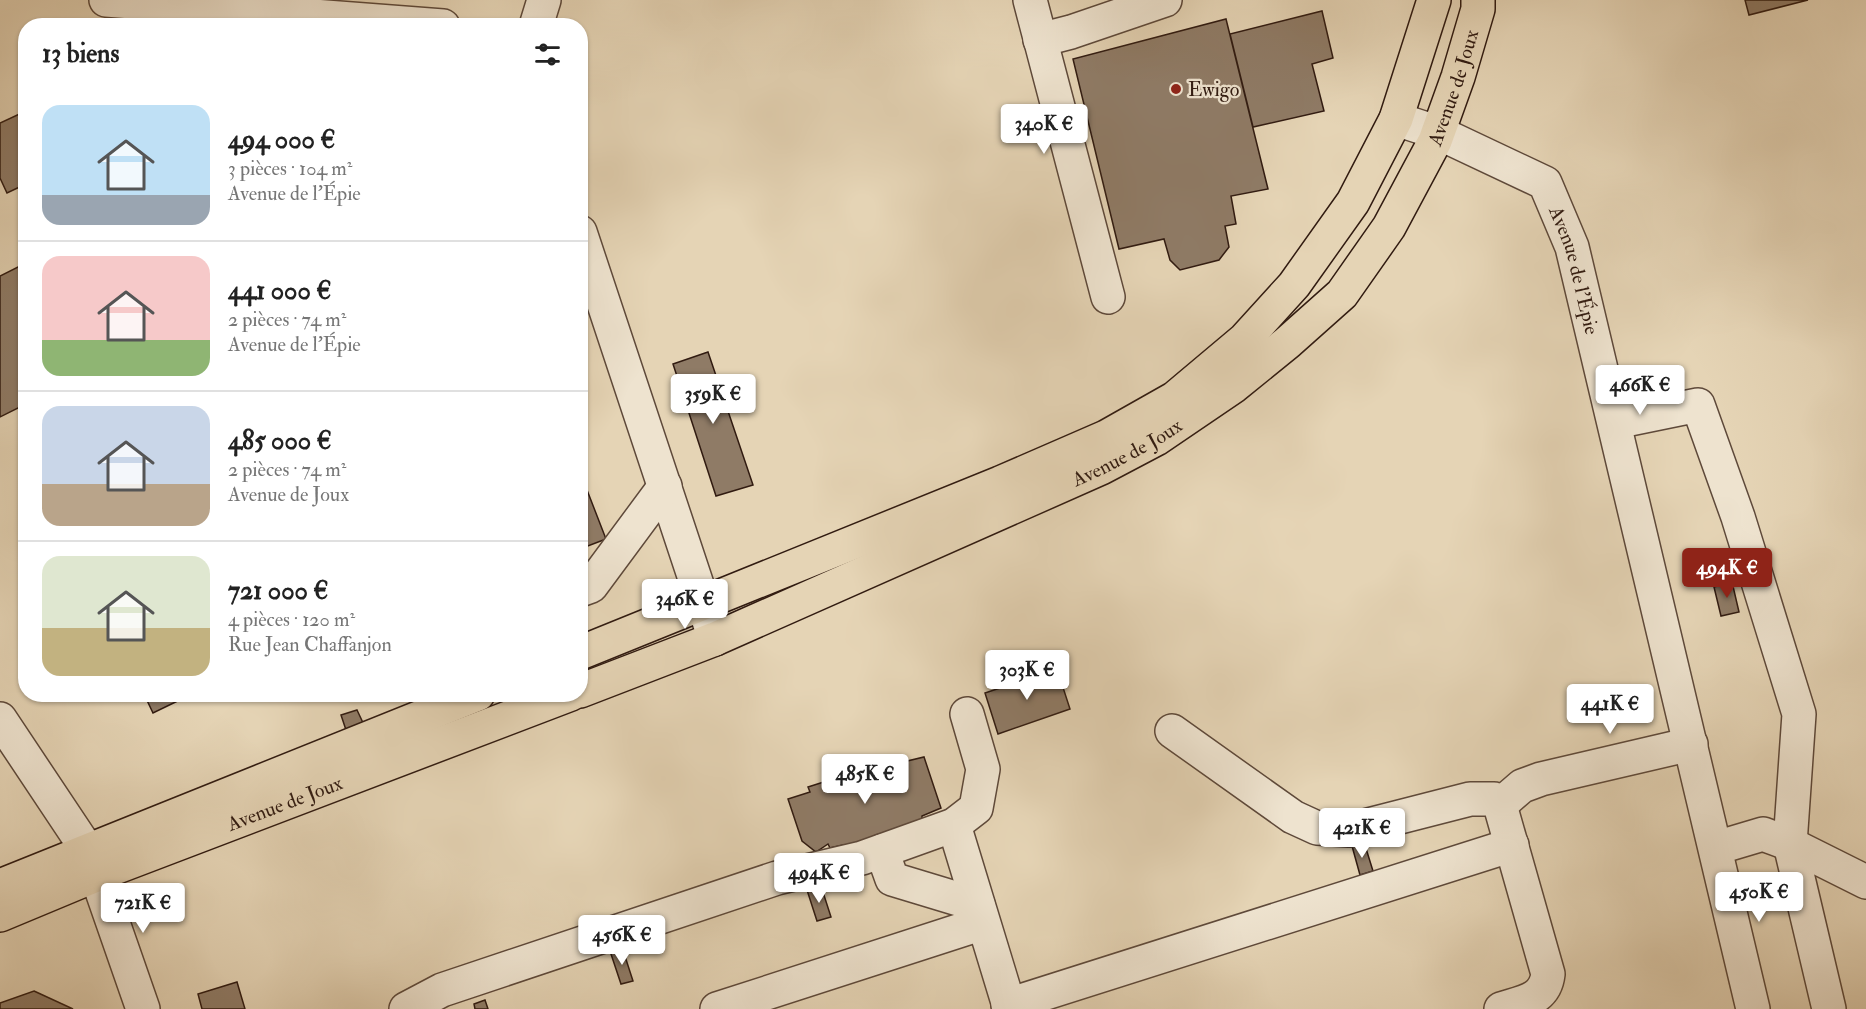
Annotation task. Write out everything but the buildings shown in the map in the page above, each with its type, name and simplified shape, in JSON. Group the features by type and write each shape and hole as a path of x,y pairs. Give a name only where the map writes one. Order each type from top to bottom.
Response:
{"main road":[{"name":"Avenue de Joux","path":"588,650 1106,437 1175,398 1244,340 1293,285 1353,202 1396,118 1434,0"},
{"name":"Avenue de Joux","path":"588,688 716,639 1101,468 1156,439 1234,386 1287,344 1342,294 1389,227 1439,133 1478,9 1478,0"},
{"name":"Avenue de Joux","path":"0,915 92,863 460,702"},
{"name":"Avenue de Joux","path":"0,886 92,863 548,702"}],"street":[{"path":"106,0 339,18"},
{"path":"538,18 544,0"},
{"path":"1030,0 1108,297"},
{"path":"1040,39 1071,32 1164,0"},
{"name":"Avenue de l'Épie","path":"1396,118 1439,133 1545,183 1572,246 1753,1009"},
{"path":"588,279 665,486 716,639"},
{"path":"1615,422 1698,405 1738,518 1799,714 1790,844 1829,1009"},
{"path":"588,587 665,486"},
{"path":"406,1009 442,990 777,879 862,858 954,825 976,808 983,769 967,714"},
{"path":"0,719 92,863 143,1009"},
{"path":"1172,731 1293,817 1317,828 1350,830 1470,799 1494,799 1500,805 1548,974 1547,984 1540,994 1502,1009"},
{"path":"1500,805 1522,786 1541,779 1691,744"},
{"path":"954,825 1009,1007 1512,845"},
{"path":"1716,848 1763,834 1790,844 1866,882"},
{"path":"882,851 892,879 980,914"},
{"path":"717,1009 980,914"}],"place":[{"name":"Ewigo","path":"1176,89"}]}
